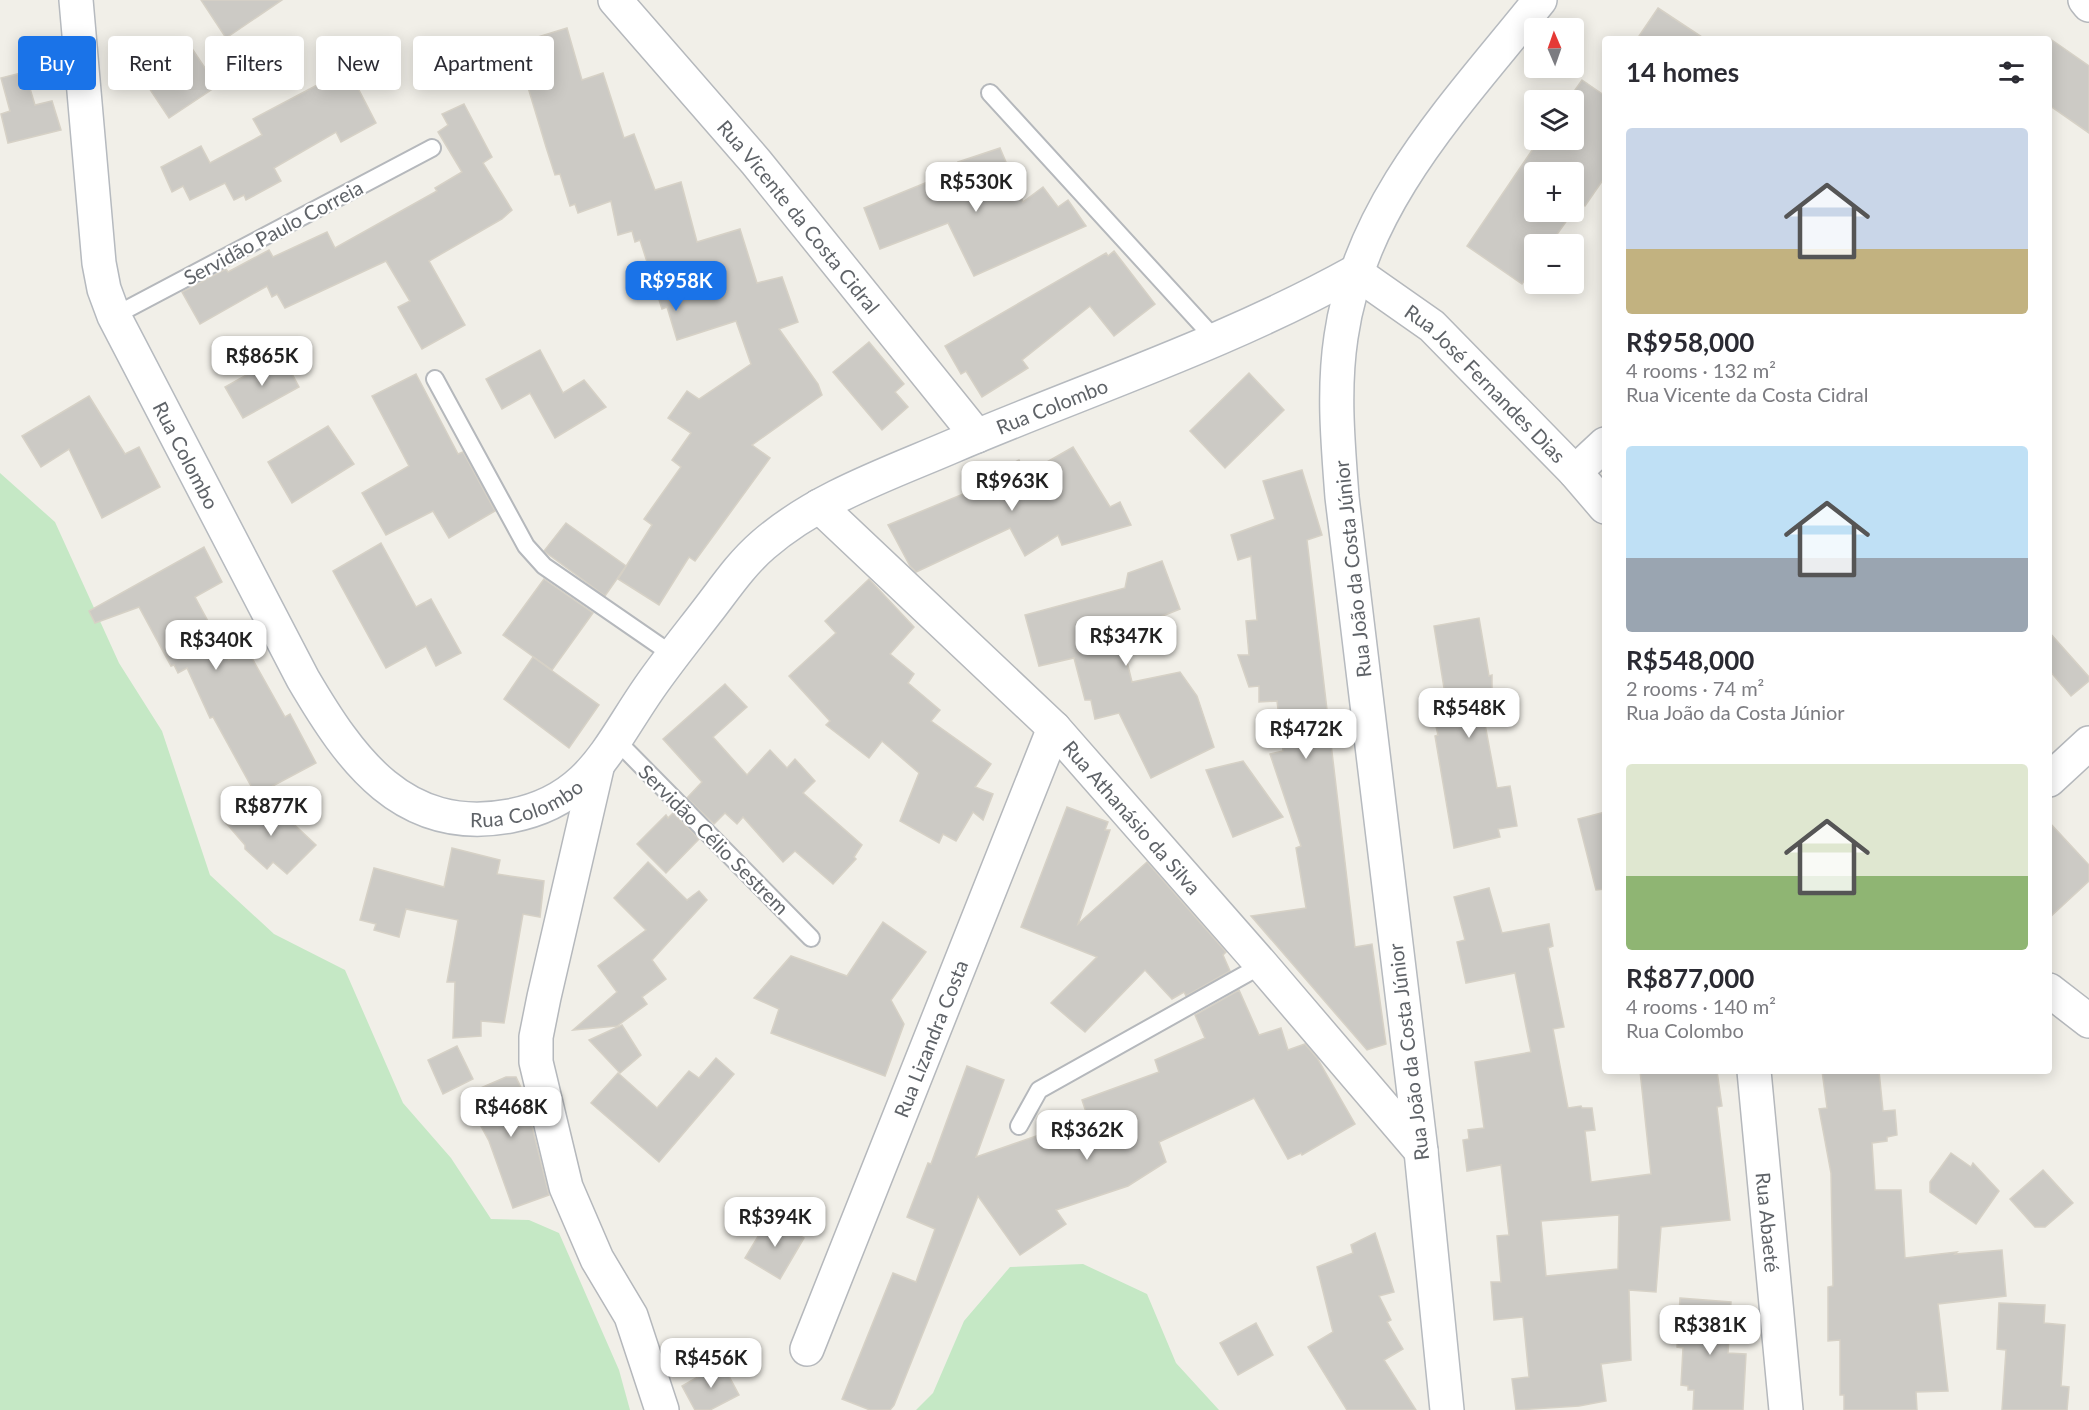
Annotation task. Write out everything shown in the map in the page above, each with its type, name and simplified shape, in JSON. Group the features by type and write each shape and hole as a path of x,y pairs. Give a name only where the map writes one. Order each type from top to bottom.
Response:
{"street":[{"name":"Rua Colombo","path":"76,0 99,263 114,316 303,679 335,733 368,773 387,788 428,809 448,815 494,818 533,811 555,801 597,768 674,654 739,569 785,527 819,506 852,489 977,436 1279,313 1355,272"},
{"name":"Rua Vicente da Costa Cidral","path":"615,0 756,162 977,436"},
{"name":"Rua João da Costa Júnior","path":"1447,1410 1420,1151 1340,463 1337,394 1341,338 1355,272 1388,198 1415,159 1540,0"},
{"path":"2085,0 2089,5"},
{"name":"Rua José Fernandes Dias","path":"1355,272 1432,326 1575,472 1602,504"},
{"path":"1575,472 1602,447"},
{"name":"Rua Athanásio da Silva","path":"819,506 1054,728 1262,965 1420,1151"},
{"name":"Rua Lizandra Costa","path":"807,1349 1054,728"},
{"path":"2052,777 2089,743"},
{"path":"597,768 544,997 536,1036 536,1062 566,1187 597,1259 631,1316 662,1410"},
{"path":"2052,992 2089,1021"},
{"name":"Rua Abaeté","path":"1754,1074 1786,1410"}],"lane":[{"path":"990,93 1215,339"},
{"name":"Servidão Paulo Correia","path":"114,316 432,148"},
{"path":"435,379 526,546 544,566 674,654"},
{"name":"Servidão Célio Sestrem","path":"617,741 812,938"},
{"path":"1019,1126 1040,1090 1262,965"}],"green space":[{"path":"0,473 55,522 119,663 162,731 210,875 274,934 345,970 403,1103 451,1158 491,1219 529,1220 559,1233 619,1370 630,1410 0,1410"},
{"path":"1083,1264 1147,1294 1176,1363 1219,1410 916,1410 933,1393 964,1321 1010,1267"}],"building":[{"path":"201,0 282,0 229,36 225,36"},
{"path":"1658,8 1700,36 1639,36"},
{"path":"567,28 582,80 603,73 624,138 634,134 655,190 681,182 697,242 740,229 757,283 782,277 798,322 779,329 818,384 822,395 752,445 770,458 695,561 689,557 659,605 618,579 652,525 644,519 681,467 672,460 691,433 668,418 687,391 699,399 751,364 736,321 677,340 667,307 662,309 640,240 635,242 632,231 618,235 611,201 578,213 575,204 570,206 560,174 555,175 529,90 554,90 554,36 541,36"},
{"path":"2052,40 2089,66 2089,133 2052,107"},
{"path":"193,50 205,68 205,90 211,90 169,118 150,90 193,90"},
{"path":"18,74 18,90 30,90 35,105 52,101 61,130 8,143 1,114 10,111 1,78"},
{"path":"1582,80 1602,94 1602,181 1585,206 1584,162 1524,162 1532,150 1584,150 1584,90 1575,90"},
{"path":"316,86 316,90 359,90 376,123 341,142 336,132 274,168 281,181 246,200 244,195 234,200 225,183 190,200 183,186 172,192 161,167 201,146 210,163 262,135 253,119"},
{"path":"464,104 492,157 483,163 512,210 502,219 429,261 465,325 422,349 398,307 410,301 386,261 285,308 277,294 272,297 267,286 200,324 182,292 226,269 228,272 269,250 273,257 327,232 335,248 437,191 435,188 462,172 438,132 448,125 442,114"},
{"path":"1000,148 1023,202 1043,187 1058,207 1068,200 1086,226 974,276 948,223 880,249 864,208 962,168 958,162"},
{"path":"1524,162 1524,222 1566,222 1557,234 1524,234 1524,281 1522,284 1467,246"},
{"path":"1114,251 1155,304 1114,336 1090,306 1022,360 1028,368 982,397 966,371 961,374 945,346 1106,253 1108,256"},
{"path":"869,342 904,384 895,392 908,407 882,430 833,372"},
{"path":"540,350 563,393 584,380 606,407 555,438 530,393 502,409 486,379"},
{"path":"282,355 299,387 243,418 225,387"},
{"path":"1249,373 1284,410 1225,468 1190,431"},
{"path":"416,374 458,454 463,452 495,511 449,538 433,511 386,535 362,493 409,466 372,396"},
{"path":"89,396 125,454 139,447 160,487 102,518 69,449 41,467 22,436"},
{"path":"328,426 354,464 292,503 268,462"},
{"path":"1073,447 1110,507 1120,502 1131,525 1062,545 1058,535 1025,556 1010,528 916,572 910,566 888,525 973,490 969,483 1019,460 1026,474"},
{"path":"1302,470 1322,535 1307,540 1355,947 1372,944 1386,1044 1367,1050 1251,916 1306,908 1296,848 1301,846 1270,754 1283,751 1277,701 1259,702 1259,686 1249,687 1238,655 1249,655 1246,621 1257,620 1251,556 1238,560 1231,535 1275,519 1263,481"},
{"path":"566,523 626,566 605,596 544,551"},
{"path":"381,543 416,607 431,599 461,653 436,666 426,646 386,668 333,571"},
{"path":"204,547 222,582 195,597 229,660 248,651 285,717 290,714 316,763 256,795 213,717 210,718 187,668 178,673 174,665 171,666 139,607 95,623 89,611"},
{"path":"1162,561 1180,609 1120,633 1132,682 1180,672 1197,696 1214,747 1151,778 1119,713 1095,719 1091,700 1085,700 1074,658 1039,666 1025,615 1125,588 1128,573"},
{"path":"544,579 593,613 552,670 503,635"},
{"path":"869,579 914,627 890,654 914,674 908,683 940,710 931,721 991,764 975,787 993,794 983,820 973,812 956,841 943,834 939,843 900,821 919,773 882,741 869,758 826,725 830,721 789,676 836,633 825,621"},
{"path":"1479,618 1489,676 1492,675 1492,700 1481,703 1497,788 1510,786 1517,826 1498,829 1500,837 1454,848 1435,736 1438,735 1435,722 1449,719 1434,626"},
{"path":"2052,635 2089,677 2089,681 2071,696 2052,674"},
{"path":"533,657 599,705 569,748 504,699"},
{"path":"725,684 747,707 713,737 747,775 770,750 787,768 795,759 815,781 803,793 862,845 854,857 856,859 833,884 795,851 783,862 743,817 737,824 725,813 714,824 687,798 702,782 663,739"},
{"path":"1243,761 1283,817 1233,837 1206,770"},
{"path":"267,799 316,845 287,874 273,862 267,869 245,849 245,845 226,823"},
{"path":"1067,807 1108,822 1105,830 1110,830 1078,924 1147,862 1226,952 1223,955 1230,971 1186,996 1184,992 1172,999 1145,970 1085,1032 1051,1003 1097,957 1021,927"},
{"path":"673,813 699,839 666,873 637,844 666,815 668,818"},
{"path":"1602,813 1602,889 1596,890 1578,819"},
{"path":"2052,825 2089,865 2089,881 2052,915"},
{"path":"452,848 500,860 497,874 544,881 540,917 523,914 504,1023 481,1021 481,1036 453,1038 455,982 447,982 458,920 406,909 399,937 374,930 376,924 360,920 374,868 444,887"},
{"path":"648,862 687,900 699,891 707,900 652,960 666,979 642,997 647,1004 617,1026 573,1030 617,992 598,966 646,930 614,898"},
{"path":"1489,888 1502,933 1549,924 1553,946 1548,948 1564,1027 1553,1029 1568,1108 1581,1106 1592,1108 1595,1130 1585,1131 1591,1182 1651,1174 1640,1074 1717,1074 1722,1106 1717,1107 1730,1220 1661,1227 1656,1292 1629,1290 1631,1360 1601,1364 1606,1401 1579,1406 1516,1410 1512,1379 1529,1377 1523,1317 1494,1320 1491,1282 1501,1282 1497,1236 1509,1235 1501,1165 1467,1171 1463,1140 1469,1139 1468,1130 1484,1128 1475,1062 1531,1052 1515,973 1466,983 1457,942 1465,940 1454,897","holes":["1619,1215 1618,1269 1546,1276 1541,1221"]},
{"path":"883,922 926,952 891,1000 904,1024 885,1076 771,1033 779,1009 754,998 791,956 847,976"},
{"path":"1239,990 1259,1035 1281,1028 1288,1050 1305,1044 1317,1058 1355,1124 1302,1155 1301,1153 1288,1159 1254,1098 1159,1142 1166,1162 1128,1186 1056,1210 1066,1224 1020,1255 978,1196 894,1405 890,1410 870,1410 842,1399 893,1273 916,1282 935,1229 907,1217 928,1163 931,1164 967,1066 1004,1080 976,1157 1088,1118 1082,1100 1159,1072 1155,1060 1205,1038 1195,1015"},
{"path":"622,1025 641,1055 620,1073 589,1040"},
{"path":"457,1046 473,1079 443,1094 428,1060"},
{"path":"716,1058 734,1074 659,1162 591,1103 618,1073 657,1108 689,1071 699,1078"},
{"path":"1822,1074 1879,1074 1883,1111 1895,1110 1897,1135 1887,1137 1887,1141 1872,1143 1875,1190 1901,1190 1905,1258 2002,1250 2006,1296 1938,1304 1948,1391 1916,1392 1917,1410 1844,1410 1844,1395 1840,1395 1840,1340 1828,1341 1828,1287 1833,1286 1831,1173 1819,1109 1827,1108"},
{"path":"506,1077 516,1077 524,1094 549,1195 513,1208 489,1141 464,1095"},
{"path":"1951,1153 1971,1167 1973,1163 1999,1191 1976,1224 1930,1192 1930,1182"},
{"path":"2043,1170 2073,1203 2045,1227 2035,1227 2010,1199"},
{"path":"769,1218 804,1238 780,1279 745,1258"},
{"path":"1375,1233 1394,1292 1379,1296 1391,1320 1387,1322 1403,1349 1384,1360 1416,1410 1347,1410 1308,1347 1333,1332 1317,1267 1353,1253 1351,1245"},
{"path":"1680,1298 1731,1302 1728,1353 1746,1354 1743,1410 1693,1410 1694,1390 1688,1390 1688,1386 1681,1385 1683,1348 1677,1347"},
{"path":"1999,1303 2045,1305 2044,1323 2065,1325 2061,1386 2069,1387 2067,1410 2002,1410 2006,1350 1997,1349"},
{"path":"1256,1323 1273,1355 1238,1375 1220,1343"},
{"path":"722,1363 739,1395 710,1410 695,1410 682,1386"}]}
